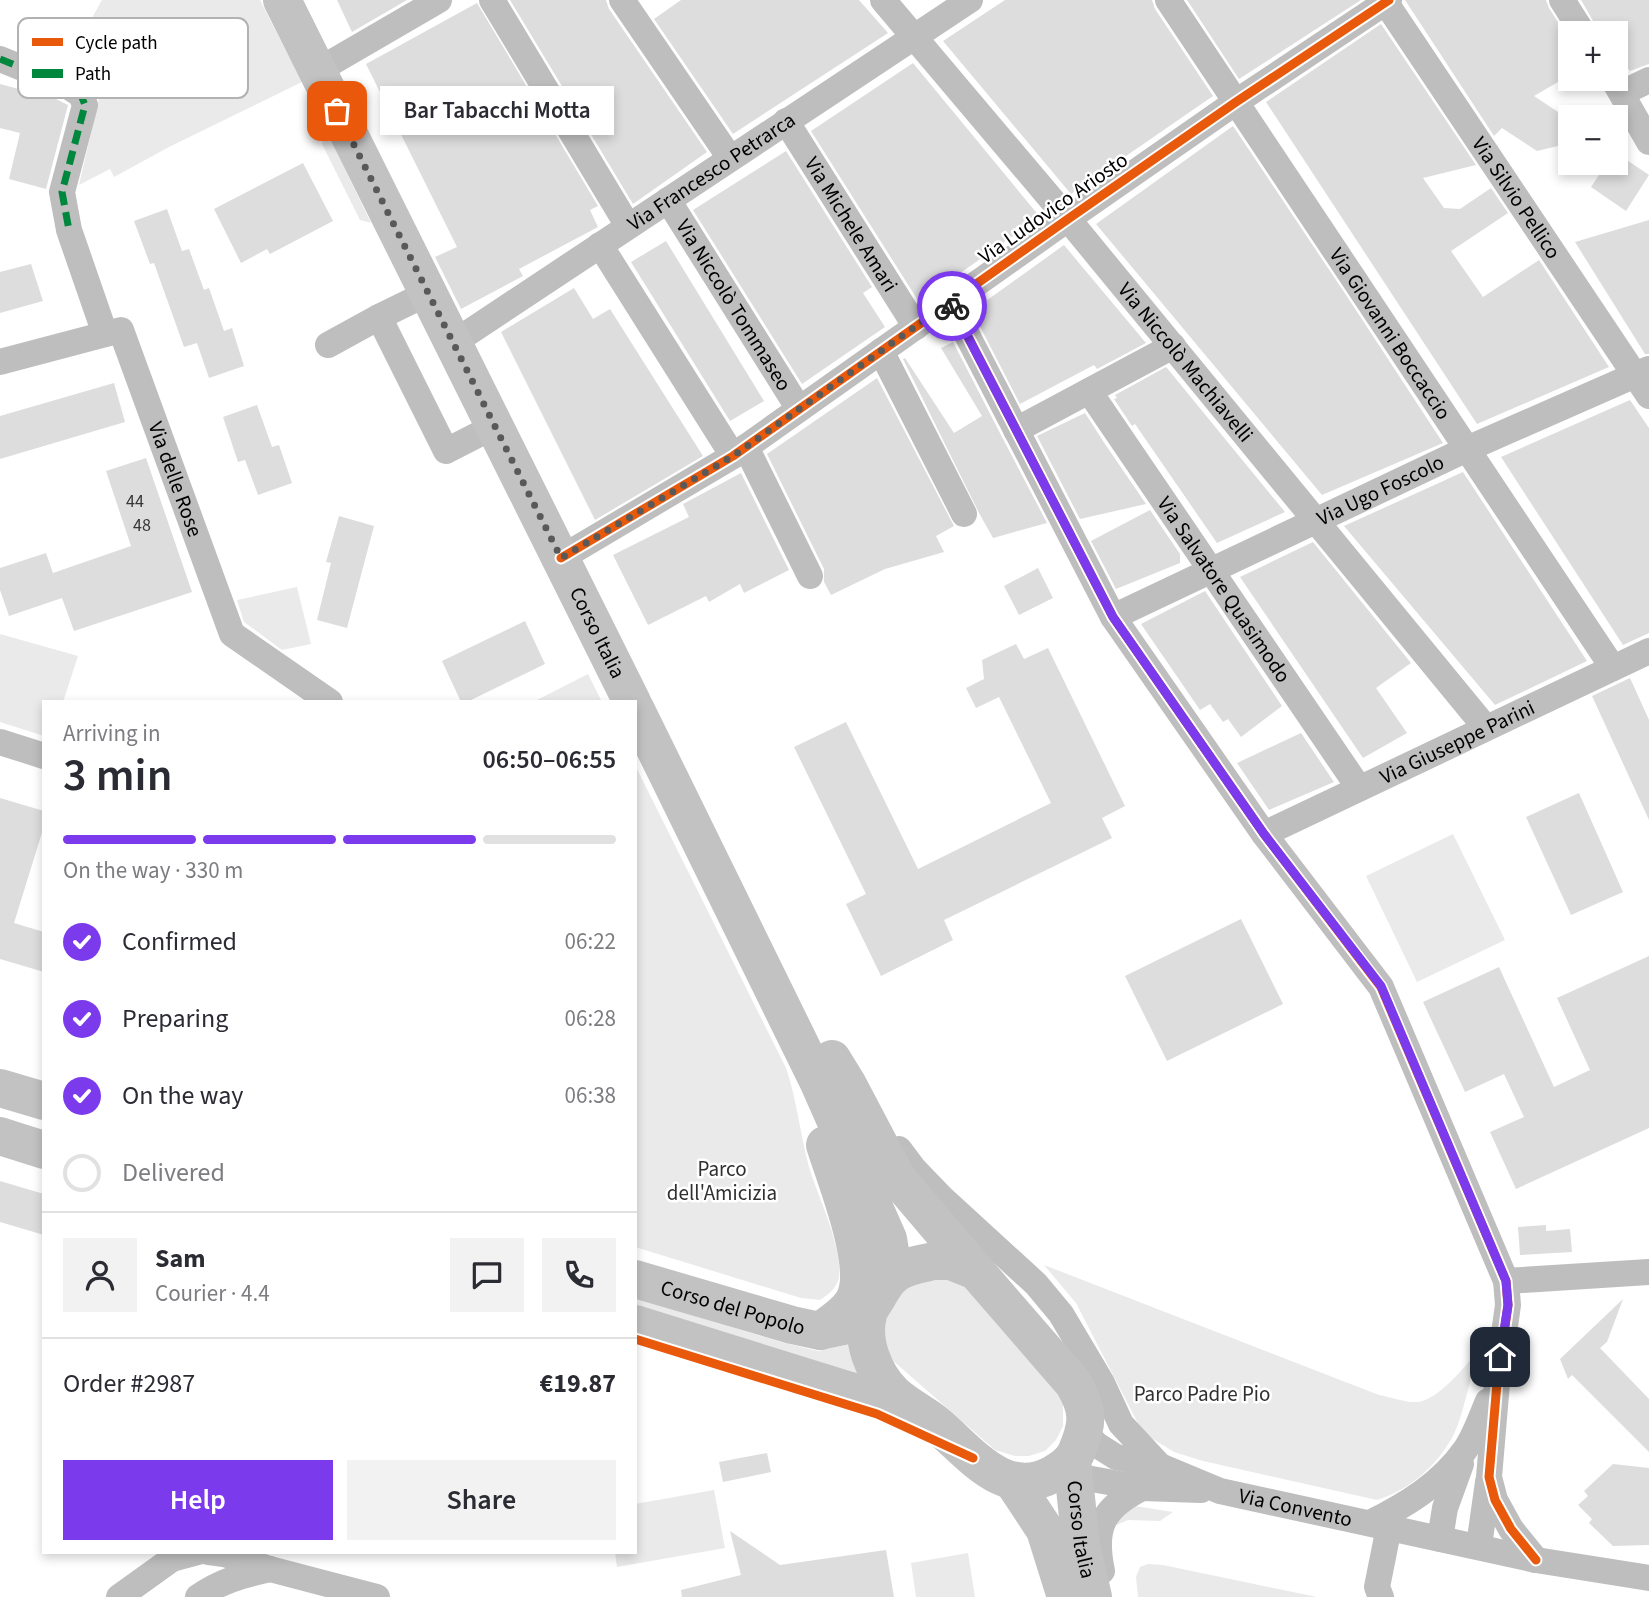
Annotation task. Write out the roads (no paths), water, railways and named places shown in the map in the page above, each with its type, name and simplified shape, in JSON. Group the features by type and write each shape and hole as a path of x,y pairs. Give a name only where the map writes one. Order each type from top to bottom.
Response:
{"main road":[{"name":"Corso Italia","path":"282,0 631,700"},
{"path":"637,712 730,898 834,1084 897,1178 1073,1383 1083,1399 1086,1415 1059,1466 997,1476 936,1424 893,1393 879,1375 866,1341 868,1314 894,1274 933,1261 951,1261 976,1271"},
{"path":"834,1084 888,1239 894,1274"},
{"path":"820,1331 843,1315 854,1300 859,1280 855,1241 825,1145 834,1084"},
{"path":"0,1088 42,1100"},
{"path":"0,1136 42,1149"},
{"name":"Corso del Popolo","path":"637,1280 820,1331 842,1327 868,1314"},
{"name":"Corso del Popolo","path":"637,1325 882,1401 936,1424"},
{"name":"Corso Italia","path":"1059,1466 1045,1530 1066,1597"},
{"name":"Corso Italia","path":"1059,1466 1093,1597"}],"street":[{"path":"317,71 439,0"},
{"path":"492,0 628,226"},
{"path":"622,0 730,158"},
{"name":"Via Niccolò Machiavelli","path":"883,0 1068,219 1486,728"},
{"name":"Via Francesco Petrarca","path":"453,343 970,0"},
{"name":"Via Giovanni Boccaccio","path":"1168,0 1613,668"},
{"path":"1562,0 1575,21"},
{"name":"Via Ludovico Ariosto","path":"561,558 739,452 1068,219 1386,1"},
{"name":"Via Silvio Pellico","path":"1386,1 1644,380"},
{"path":"0,59 18,66"},
{"path":"1628,84 1649,80"},
{"path":"1620,91 1649,142"},
{"path":"0,362 105,334 69,230 62,192 85,105 82,98"},
{"name":"Via Michele Amari","path":"786,121 916,327"},
{"name":"Via Niccolò Tommaseo","path":"668,200 799,410"},
{"path":"600,245 739,452 810,576"},
{"path":"328,345 428,293"},
{"path":"950,302 1113,617 1264,834 1381,986 1506,1281 1508,1305 1479,1546"},
{"path":"379,317 446,451 495,426"},
{"name":"Via delle Rose","path":"105,334 121,330 232,634 327,700"},
{"path":"1016,430 1172,346"},
{"path":"881,351 964,514"},
{"name":"Via Ugo Foscolo","path":"1113,617 1467,449 1644,380"},
{"name":"Via Salvatore Quasimodo","path":"1090,391 1359,788"},
{"name":"Via Giuseppe Parini","path":"1264,834 1613,668 1646,662"},
{"path":"0,743 42,754"},
{"path":"834,1084 914,1170 1044,1294 1060,1314 1095,1371 1121,1424 1160,1466"},
{"path":"1506,1281 1649,1272"},
{"path":"1440,1539 1444,1508 1466,1449 1497,1383"},
{"path":"1059,1466 1097,1445 1116,1457 1160,1466 1220,1491"},
{"path":"1381,1597 1377,1587 1379,1525 1440,1480 1466,1449"},
{"path":"1059,1466 1142,1488 1220,1491"},
{"path":"1489,1477 1495,1500 1511,1529 1536,1560 1637,1584"},
{"path":"1108,1597 1097,1549 1100,1531 1107,1514 1121,1499 1142,1488"},
{"name":"Via Convento","path":"1220,1491 1536,1560"},
{"path":"119,1597 146,1587 172,1559 191,1554"},
{"path":"224,1554 377,1597"},
{"path":"198,1597 214,1586 238,1576 270,1569"}],"place":[{"name":"Bar Tabacchi Motta","path":"337,111"}],"park label":[{"name":"Parco dell'Amicizia","path":"722,1181"},
{"name":"Parco Padre Pio","path":"1202,1394"}]}
